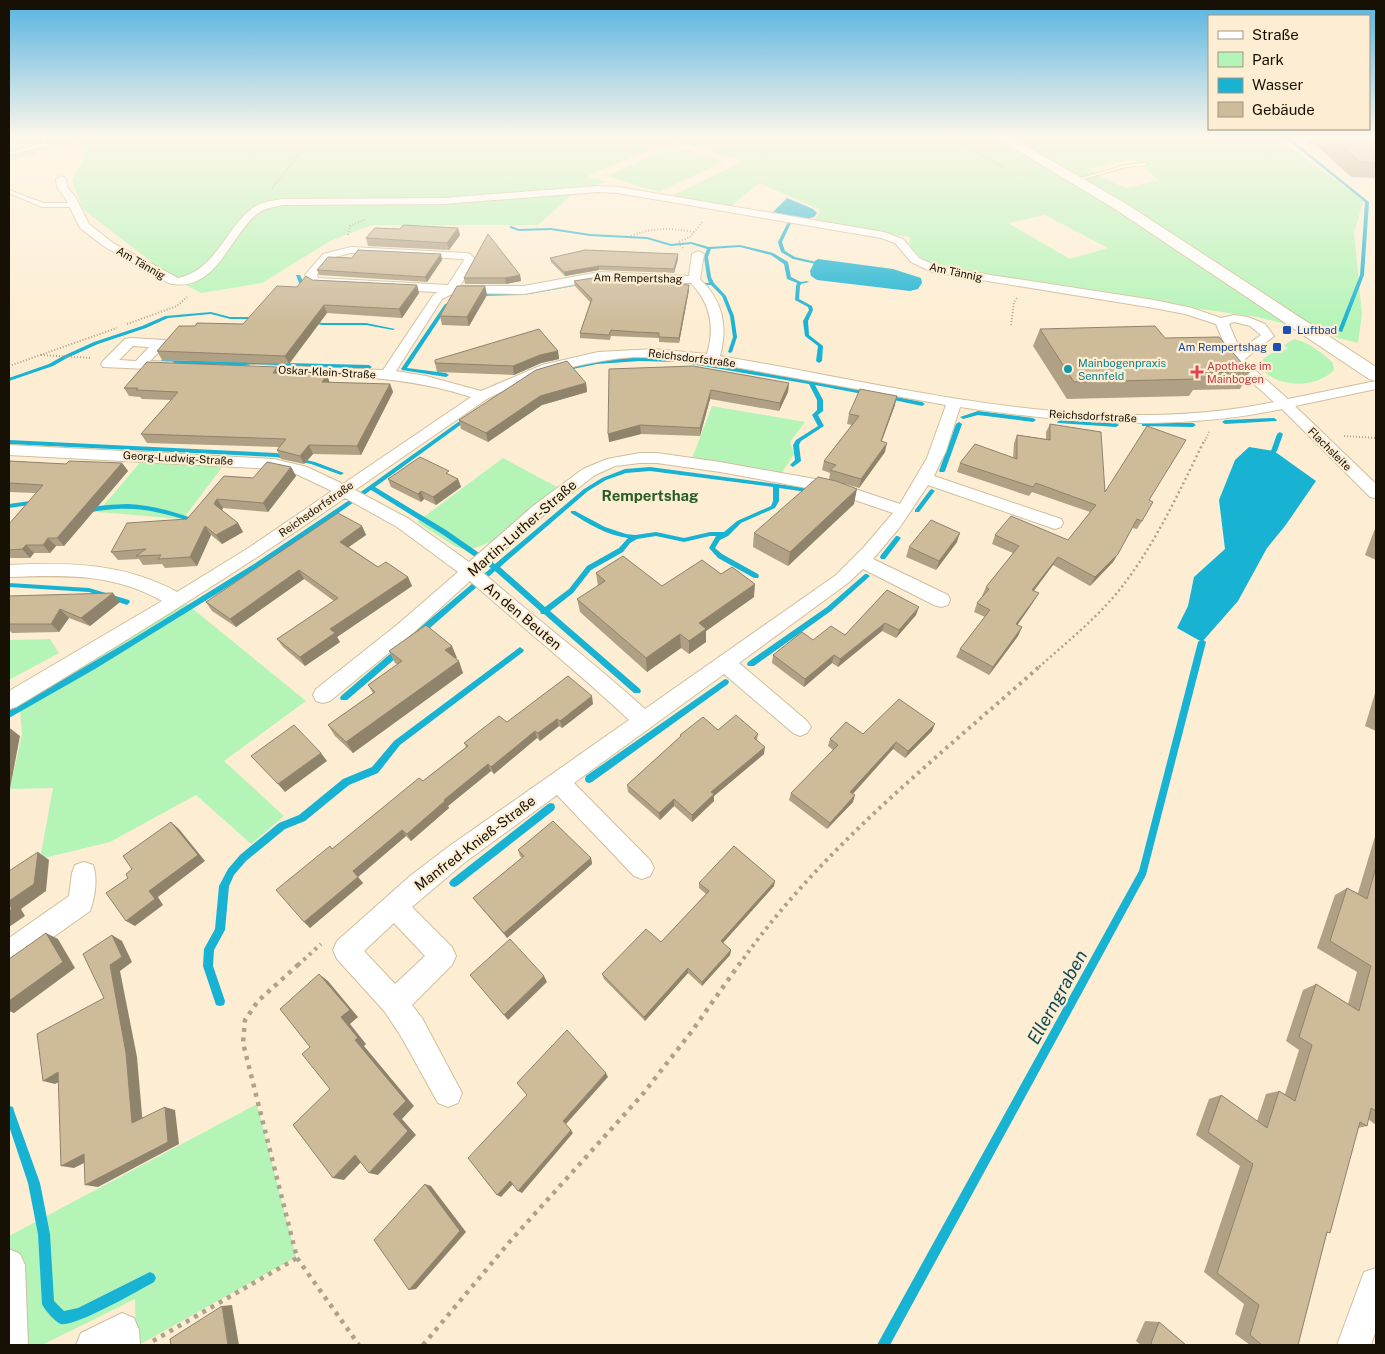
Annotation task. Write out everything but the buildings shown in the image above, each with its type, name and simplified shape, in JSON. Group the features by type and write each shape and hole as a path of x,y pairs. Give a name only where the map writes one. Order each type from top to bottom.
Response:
{"main road":[{"path":"1105,198 1205,260 1376,375"}],"street":[{"name":"Am Tännig","path":"71,198 84,226 94,234 172,281 178,282 196,278 203,272 245,220 254,211 267,205 283,202 494,198"},
{"name":"Am Tännig","path":"660,198 884,235 899,241 916,260 926,266 948,272 1154,304 1188,311 1222,322 1239,319 1258,325 1267,332 1268,336 1237,358"},
{"name":"Am Rempertshag","path":"351,250 326,256 311,275 313,280 320,283 524,290 599,276 694,280 704,288 715,308 719,328 712,360"},
{"path":"351,250 466,256 470,260 452,289 438,298 387,375"},
{"name":"Am Rempertshag","path":"694,280 698,254"},
{"name":"Flachsleite","path":"1222,322 1223,329 1242,366 1285,404 1376,493"},
{"path":"139,365 160,343 130,342 108,364 189,367"},
{"name":"Reichsdorfstraße","path":"9,701 177,601 256,551 342,490 482,396 509,381 534,371 591,357 647,352 808,375 954,404 1079,416 1142,419 1235,413 1376,385"},
{"name":"Oskar-Klein-Straße","path":"236,368 387,375 436,381 482,396"},
{"name":"Manfred-Knieß-Straße","path":"448,1092 412,1028 394,1004 346,950 419,884 456,855 842,579 862,561 903,511 924,478 940,447 954,404"},
{"name":"Georg-Ludwig-Straße","path":"9,450 274,464 301,470 342,490"},
{"name":"Martin-Luther-Straße","path":"323,695 471,572 512,534 574,483 601,466 625,460 649,458 679,460 818,484 853,493 903,511"},
{"path":"924,478 1055,523"},
{"name":"An den Beuten","path":"342,490 403,523 471,572 529,623 594,674 644,721"},
{"path":"862,561 941,600"},
{"path":"9,571 96,571 145,583 177,601"},
{"path":"725,664 800,727"},
{"path":"558,781 642,868"},
{"path":"9,953 81,903 84,873"},
{"path":"394,1004 443,956 395,907"},
{"path":"9,1265 11,1345"},
{"path":"1354,1345 1376,1284"},
{"path":"93,1345 122,1330 122,1345"}],"lane":[{"path":"26,198 42,205 74,205"}],"path":[{"path":"267,205 269,198"},
{"path":"351,250 347,238 350,226 364,220 361,210 366,202"},
{"path":"698,254 683,248 678,242 690,237 719,207"},
{"path":"631,236 648,228 672,227 694,232"},
{"path":"1011,325 1014,302 1021,294 1015,283"},
{"path":"9,366 177,306 188,296"},
{"path":"40,355 112,360"},
{"path":"423,1345 512,1239 642,1095 692,1031 761,933 842,843 1087,624 1120,589 1139,563 1168,513 1208,436 1211,426 1208,416"},
{"path":"323,942 258,1001 245,1020 243,1042 297,1258 359,1345"},
{"path":"146,1345 297,1258"}],"green space":[{"path":"79,198 568,198 538,225 372,225 330,241 262,283 201,293 171,277 83,209"},
{"path":"685,198 741,198 731,206"},
{"path":"794,198 1361,198 1364,200 1354,232 1362,314 1358,343 1258,317 1143,301 946,269 929,263 920,257 909,243 910,237 814,221 821,210","holes":["1045,215 1108,248 1070,259 1008,223"]},
{"path":"1294,339 1310,345 1320,352 1333,363 1334,370 1317,381 1297,384 1268,375 1261,368 1263,359 1276,350 1281,352 1288,348 1283,346"},
{"path":"712,406 805,422 790,442 794,454 780,476 691,461"},
{"path":"503,458 557,487 491,542 475,548 463,549 456,547 417,522"},
{"path":"143,459 226,462 183,519 98,512"},
{"path":"182,600 306,701 224,761 284,816 251,844 196,795 110,842 40,859 53,788 10,789 22,734 19,698"},
{"path":"50,639 59,653 9,680 9,640"},
{"path":"257,1104 296,1257 139,1345 136,1345 135,1299 42,1345 15,1345 13,1275 9,1252 9,1236"}],"water":[{"path":"787,198 813,209 817,213 814,217 807,219 773,212"},
{"path":"818,259 893,269 921,278 922,283 918,289 910,291 817,280 811,276 810,271"},
{"path":"1249,447 1274,451 1316,481 1285,526 1267,548 1238,601 1202,642 1177,628 1188,606 1194,577 1225,549 1219,500 1235,460"}],"waterway":[{"name":"Ellerngraben","path":"1340,331 1362,275 1367,202 1362,198"},
{"path":"789,223 780,242 783,252 794,258 814,263"},
{"path":"511,227 519,230 551,229 590,235 647,238 671,245 691,243 709,248"},
{"path":"709,248 740,246 772,254 786,263 789,278 800,283"},
{"path":"709,248 706,257 712,284"},
{"path":"298,276 301,282 309,286"},
{"path":"661,282 712,284"},
{"path":"800,283 807,282"},
{"path":"478,295 524,294 583,283"},
{"path":"800,283 797,300 810,306 811,310 805,321 807,336 821,346 819,361"},
{"path":"712,284 724,296 732,316 735,337 730,352"},
{"path":"446,375 404,369 447,305"},
{"path":"9,380 51,365 96,343 167,317 211,313 230,318 258,318"},
{"path":"311,321 322,324 366,324 393,329"},
{"path":"568,368 597,362 640,359 679,360 811,383"},
{"path":"162,362 369,367"},
{"path":"793,465 798,461 796,445 799,440 821,426 815,415 820,411 820,400 811,383"},
{"path":"811,383 868,393"},
{"path":"886,397 922,404"},
{"path":"963,417 978,413 1033,420"},
{"path":"371,487 468,417"},
{"path":"1225,422 1274,420"},
{"path":"1060,422 1116,425"},
{"path":"942,471 959,424"},
{"path":"1144,425 1193,425"},
{"name":"Ellerngraben","path":"1274,451 1280,434"},
{"path":"9,442 276,455 313,463 341,473"},
{"path":"495,567 586,490 604,479 625,471 650,469 776,486"},
{"path":"635,537 656,534 684,540 710,534 726,534 739,522 773,507 776,501 776,486"},
{"path":"776,486 814,491"},
{"path":"9,715 216,592 371,487"},
{"path":"371,487 444,532 495,567"},
{"path":"917,511 932,491"},
{"path":"9,506 30,503 35,506"},
{"path":"87,511 128,506 151,508 190,519"},
{"path":"573,512 610,532 635,537"},
{"path":"724,535 718,538 712,548 720,556 756,576"},
{"path":"545,611 571,591 589,568 621,550 628,541 635,537"},
{"path":"883,557 898,538"},
{"path":"420,632 495,567"},
{"path":"495,567 545,611"},
{"path":"751,664 829,609 867,576"},
{"path":"9,585 89,590 127,602"},
{"path":"545,611 637,691"},
{"name":"Ellerngraben","path":"883,1345 1143,872 1202,642"},
{"path":"344,698 400,650"},
{"path":"220,1001 208,966 209,949 220,930 224,886 231,872 243,858 282,826 302,818 346,782 375,770 397,743 520,650"},
{"path":"589,779 725,682"},
{"path":"454,883 551,807"},
{"path":"9,1111 34,1183 44,1234 48,1304 62,1318 79,1314 150,1278"}],"place":[{"name":"Luftbad","path":"1287,330"},
{"name":"Am Rempertshag","path":"1277,347"},
{"name":"Mainbogenpraxis Sennfeld","path":"1068,369"},
{"name":"Apotheke im Mainbogen","path":"1197,372"}],"district":[{"name":"Rempertshag","path":"650,495"}]}
